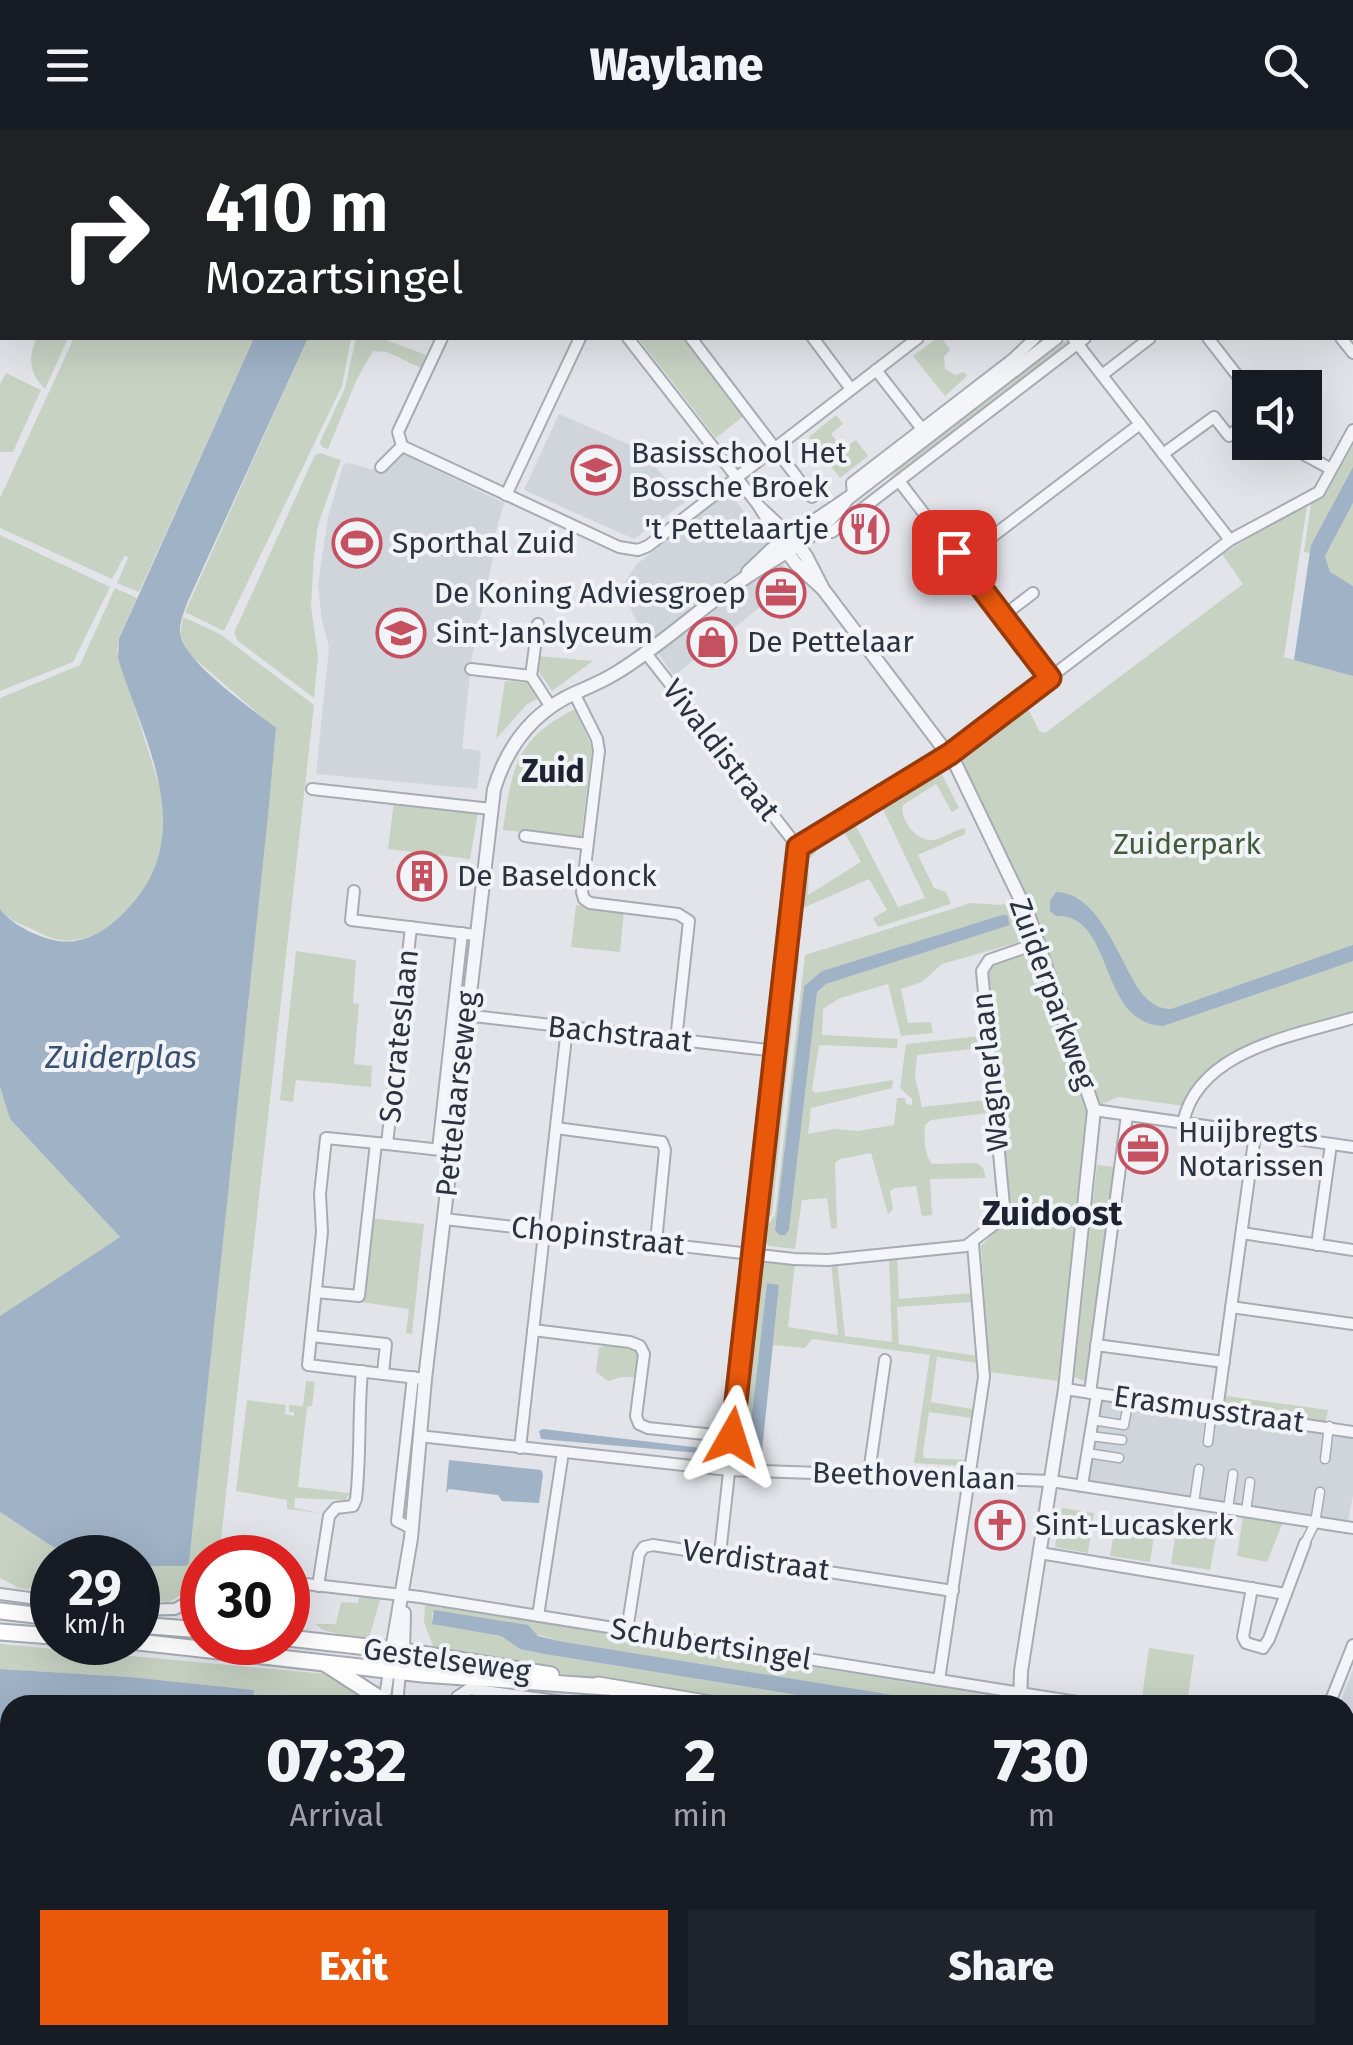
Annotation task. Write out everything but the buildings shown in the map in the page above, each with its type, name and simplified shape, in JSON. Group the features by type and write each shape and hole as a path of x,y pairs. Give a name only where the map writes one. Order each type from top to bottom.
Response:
{"main road":[{"path":"0,1611 30,1614"},
{"path":"0,1632 30,1634"},
{"name":"Gestelseweg","path":"310,1641 398,1651 606,1687"},
{"name":"Gestelseweg","path":"160,1644 655,1695"},
{"path":"395,1671 398,1651"},
{"path":"323,1662 374,1695"}],"street":[{"path":"441,340 398,432 402,446 619,547 638,550 915,340"},
{"path":"506,496 579,340"},
{"name":"Zuiderparkweg","path":"630,340 789,544 796,564 824,589 950,754 1020,896 1094,1110 1065,1389 1019,1695"},
{"path":"693,340 812,497"},
{"path":"814,340 851,389"},
{"name":"Pettelaarseweg","path":"789,544 816,530 851,492 1053,340"},
{"name":"Pettelaarseweg","path":"816,530 832,532 1078,340"},
{"path":"1080,340 1102,375 1230,540"},
{"path":"1102,375 1147,340"},
{"path":"1210,340 1233,370"},
{"name":"Pettelaarseweg","path":"411,1528 398,1521 444,1220 444,1150 468,934 494,789 510,750 524,730 551,707 622,660 645,652 789,544 922,430 1013,359 1022,341"},
{"path":"876,370 922,430"},
{"path":"1163,454 1214,417 1228,436 1232,433"},
{"path":"960,562 1140,424"},
{"path":"720,1554 798,847 950,754 1230,540 1319,492 1353,430"},
{"path":"381,466 402,446"},
{"path":"1316,460 1332,468"},
{"path":"899,482 1050,678"},
{"path":"1002,616 1034,593"},
{"path":"538,624 531,676 551,707"},
{"name":"Vivaldistraat","path":"645,652 798,847"},
{"path":"472,669 531,676"},
{"path":"574,693 597,739 598,750 584,899 590,903 678,914 689,921 676,1040"},
{"path":"312,789 491,809"},
{"path":"525,836 587,844"},
{"path":"354,891 351,920 468,934"},
{"name":"Socrateslaan","path":"316,1292 326,1138 382,1144 412,927"},
{"name":"Pettelaarseweg","path":"444,1150 465,1016 468,934"},
{"name":"Wagnerlaan","path":"973,1244 1000,1220 1004,1206 982,971 990,960 1038,943"},
{"name":"Bachstraat","path":"465,1016 776,1051"},
{"path":"1183,1123 1200,1088 1235,1058 1353,1018"},
{"path":"520,1448 567,1028"},
{"path":"1094,1110 1353,1147"},
{"name":"Zuiderparkweg","path":"1082,1485 1092,1420 1096,1345 1127,1115"},
{"path":"556,1128 662,1142 665,1150 656,1242"},
{"path":"1208,1442 1224,1362 1255,1134"},
{"path":"419,1378 308,1364 311,1336 316,1292 359,1296 382,1144 444,1150"},
{"path":"1317,1244 1331,1144"},
{"name":"Chopinstraat","path":"444,1220 753,1253"},
{"path":"1242,1234 1353,1250"},
{"path":"753,1253 828,1260 973,1244 984,1353 939,1680"},
{"path":"1232,1306 1353,1324"},
{"path":"533,1330 640,1346 644,1354 636,1416 640,1424 732,1437"},
{"path":"311,1336 386,1344 383,1373"},
{"path":"1096,1345 1224,1362"},
{"path":"869,1473 885,1360"},
{"path":"318,1586 329,1516 336,1508 353,1506 356,1499 362,1371"},
{"name":"Pettelaarseweg","path":"398,1651 419,1436 419,1378"},
{"name":"Erasmusstraat","path":"1065,1389 1353,1432"},
{"path":"1092,1420 1124,1425 1128,1398"},
{"path":"1324,1459 1329,1426"},
{"name":"Beethovenlaan","path":"419,1436 729,1470 1052,1480 1353,1528"},
{"path":"1090,1436 1122,1440"},
{"path":"538,1616 563,1452"},
{"path":"1087,1453 1119,1458"},
{"path":"1194,1504 1199,1470"},
{"path":"1228,1509 1234,1474"},
{"path":"1246,1512 1250,1482"},
{"path":"1252,1588 1243,1637 1254,1647 1263,1648 1270,1639 1315,1522 1320,1492"},
{"name":"Verdistraat","path":"627,1630 639,1554 653,1544 953,1591"},
{"path":"1040,1553 1286,1594"},
{"name":"Schubertsingel","path":"310,1585 538,1616 939,1680 995,1695"},
{"path":"0,1594 30,1598"},
{"path":"1333,1695 1353,1645"},
{"path":"390,1695 395,1671"},
{"name":"Gestelseweg","path":"462,1695 468,1689 512,1695"}],"shaded area":[{"name":"Basisschool Het Bossche Broek","path":"559,414 642,450 685,502 634,539 524,490"},
{"name":"Sint-Janslyceum","path":"401,453 504,503 489,555 493,557 472,656 462,748 481,751 477,789 316,774 329,647 318,585 328,517 343,465 349,463 382,472"},
{"path":"729,491 794,580 674,676 638,624 621,588 636,565"},
{"path":"1097,1394 1353,1432 1353,1495 1347,1527 1082,1485"},
{"path":"1353,1670 1353,1695 1343,1695"}],"green space":[{"path":"36,340 67,340 45,389 36,377 32,352"},
{"path":"73,340 253,340 139,592 117,583 128,558 125,555 112,579 0,528 0,498"},
{"path":"307,340 351,340 342,386 224,631 185,612"},
{"path":"356,340 386,340 426,355 421,368 387,352 373,351 328,449 322,447 320,442 345,388"},
{"path":"640,340 689,340 746,414 716,438"},
{"path":"934,340 943,340 950,350 944,357 945,369 967,376 945,396 913,356"},
{"path":"1065,341 1072,345 892,483 889,479 908,459"},
{"path":"6,373 41,390 13,452 0,452 0,384"},
{"path":"836,415 843,424 831,434 843,449 856,440 868,456 840,478 809,437"},
{"path":"1353,445 1353,467 1310,553 1304,552 1311,504 1327,492"},
{"path":"315,455 341,460 318,525 314,555 311,606 318,656 314,698 238,641 234,633"},
{"path":"1353,503 1353,586 1330,573 1325,556"},
{"name":"Zuiderpark","path":"1307,506 1284,657 1353,676 1353,1014 1238,1052 1184,1106 1118,1097 1086,1111 1058,1381 989,1372 981,1246 1003,1223 1009,1203 986,973 993,964 1046,946 1028,897 959,754 1026,704 1039,731 1045,733 1243,584 1222,554"},
{"path":"0,535 110,587 73,662 0,691"},
{"path":"115,588 137,598 117,651 161,791 164,839 147,885 118,919 81,939 61,940 18,923 0,909 0,698 80,665"},
{"path":"183,617 220,634 314,705 221,1535 192,1535 276,729 188,653 180,635"},
{"path":"538,656 593,661 552,691 537,668"},
{"path":"505,681 528,683 537,699 527,704 496,739"},
{"path":"575,709 592,748 581,838 503,830 520,757 540,732"},
{"path":"938,767 959,808 952,812 936,784 903,805 902,810 910,828 927,840 965,828 965,834 918,855 934,888 946,892 951,904 878,927 873,918 887,910 869,879 794,912 799,855 812,846 816,852 809,859 808,895 861,862 842,828 853,820 898,907 925,898 880,803"},
{"path":"394,801 478,812 470,859 388,849"},
{"path":"1010,901 1023,932 1020,942 942,964 922,982 901,989 908,1023 931,1022 933,1033 901,1036 888,984 840,998 823,1009 822,1035 898,1039 897,1048 819,1045 812,1090 815,1093 893,1080 892,1088 811,1108 808,1134 894,1125 897,1098 905,1098 906,1104 912,1105 912,1099 900,1088 906,1044 980,1036 982,1048 917,1055 915,1077 922,1107 987,1100 988,1113 931,1120 925,1125 926,1150 932,1164 977,1163 986,1178 930,1179 932,1215 922,1216 916,1186 895,1188 890,1191 893,1209 888,1214 871,1153 840,1159 835,1163 837,1228 831,1229 827,1198 802,1200 795,1249 769,1246 764,1240 765,1229 775,1215 805,955 971,903 1001,905","holes":["1002,915 1009,925 826,984 817,992 789,1230 779,1235 775,1230 804,986 822,971"]},
{"path":"576,905 624,910 620,952 571,947"},
{"path":"296,951 356,960 353,1003 359,1004 354,1064 372,1066 371,1087 296,1080 293,1102 280,1100"},
{"path":"791,956 799,957 772,1214 762,1225"},
{"path":"0,1087 10,1119 120,1237 0,1316"},
{"path":"1097,1165 1116,1167 1085,1381 1074,1377"},
{"path":"369,1218 424,1224 412,1334 406,1333 409,1309 361,1302"},
{"path":"897,1256 899,1299 972,1293 972,1302 897,1307 899,1344 977,1356 977,1363 937,1357 931,1402 973,1409 972,1418 929,1412 923,1453 924,1458 966,1460 965,1466 914,1463 930,1355 812,1339 805,1348 773,1345 779,1286 767,1283 749,1450 762,1451 760,1465 737,1463 755,1266 763,1260 795,1263 788,1327 838,1335 831,1262 837,1261 845,1336 892,1342 889,1257"},
{"path":"623,1344 639,1350 638,1377 608,1381 596,1372 599,1347"},
{"path":"306,1381 315,1382 312,1406 307,1407 298,1487 350,1493 345,1500 295,1498 294,1508 321,1513 287,1509 287,1500 236,1491 247,1400 286,1405 285,1414 294,1416 289,1405 303,1406"},
{"path":"1226,1396 1328,1410 1325,1425 1224,1410"},
{"path":"1062,1508 1094,1513 1088,1553 1055,1547"},
{"path":"0,1512 35,1535 30,1535 30,1590 0,1578"},
{"path":"1243,1516 1283,1522 1267,1562 1237,1556"},
{"path":"1116,1517 1156,1523 1150,1562 1110,1556"},
{"path":"1177,1525 1217,1532 1210,1570 1171,1564"},
{"path":"160,1566 180,1566 180,1595 169,1602 160,1601"},
{"path":"360,1594 381,1597 368,1641 323,1630 315,1624 336,1624 341,1602 358,1603"},
{"path":"425,1604 986,1695 893,1695 559,1641 478,1617 432,1613 433,1624 501,1636 520,1649 798,1695 693,1695 434,1649 424,1622"},
{"path":"0,1644 30,1647 30,1665 160,1665 160,1659 180,1661 180,1665 228,1665 337,1675 362,1689 361,1695 254,1695 254,1690 0,1669"},
{"path":"1149,1648 1194,1655 1188,1695 1142,1695"}],"water":[{"name":"Zuiderplas","path":"253,340 307,340 187,603 180,629 184,644 205,671 276,728 192,1535 180,1535 180,1566 160,1566 160,1535 35,1535 0,1512 0,1316 120,1237 10,1119 0,1087 0,909 34,934 75,941 113,923 132,904 151,875 161,845 159,783 118,658 119,639"},
{"path":"1353,467 1353,503 1325,556 1330,572 1353,586 1353,676 1294,660 1311,545"},
{"path":"1056,892 1071,895 1096,915 1140,991 1162,1008 1171,1009 1353,945 1353,961 1163,1026 1142,1020 1127,1007 1088,931 1075,920 1050,911 1050,901"},
{"path":"1007,915 1010,925 826,984 817,992 789,1230 779,1235 775,1230 804,986 822,971"},
{"path":"767,1283 779,1285 762,1451 748,1450"},
{"path":"539,1431 709,1449 711,1454 541,1439"},
{"path":"449,1460 541,1470 539,1503 502,1501 498,1495 449,1489 446,1493"},
{"path":"434,1610 528,1625 538,1636 559,1641 893,1695 798,1695 544,1654 520,1649 501,1636 432,1624"},
{"path":"0,1669 254,1690 254,1695 0,1695"}],"place":[{"name":"Basisschool Het Bossche Broek","path":"596,470"},
{"name":"'t Pettelaartje","path":"864,529"},
{"name":"Sporthal Zuid","path":"357,543"},
{"name":"De Koning Adviesgroep","path":"781,593"},
{"name":"Sint-Janslyceum","path":"401,633"},
{"name":"De Pettelaar","path":"712,642"},
{"name":"De Baseldonck","path":"422,876"},
{"name":"Huijbregts Notarissen","path":"1143,1149"},
{"name":"Sint-Lucaskerk","path":"1000,1525"}],"district":[{"name":"Zuid","path":"553,771"},
{"name":"Zuidoost","path":"1052,1213"}],"route":[{"path":"732,1437 798,847 950,754 1050,678 954,552"}]}
